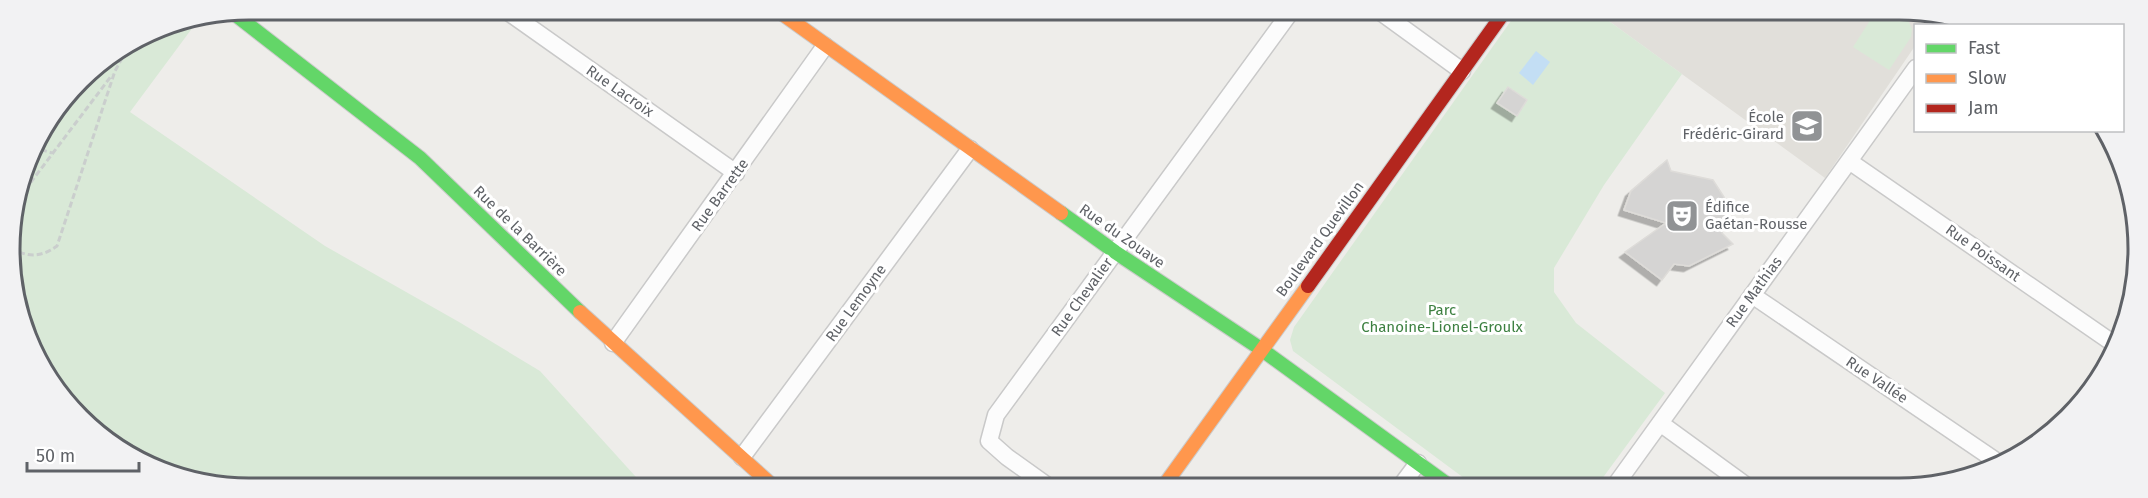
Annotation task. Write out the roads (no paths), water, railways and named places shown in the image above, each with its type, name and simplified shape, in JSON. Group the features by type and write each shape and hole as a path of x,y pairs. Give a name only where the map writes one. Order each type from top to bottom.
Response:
{"street":[{"name":"Rue de la Barrière","path":"242,20 420,158 613,343 764,478"},
{"name":"Rue Lacroix","path":"520,20 736,172"},
{"name":"Rue du Zouave","path":"790,20 1115,252 1262,349 1439,478"},
{"name":"Rue Chevalier","path":"1036,478 989,441 996,415 1285,20"},
{"path":"1392,20 1462,71"},
{"name":"Boulevard Quevillon","path":"1169,478 1498,20"},
{"name":"Rue Barrette","path":"613,343 825,46"},
{"name":"Rue Mathias","path":"1620,478 1914,71"},
{"name":"Rue Lemoyne","path":"742,457 970,149"},
{"name":"Rue Poissant","path":"1849,161 2109,341"},
{"name":"Rue Vallée","path":"1752,294 1993,459"},
{"path":"1660,423 1736,478"},
{"path":"1407,478 1418,463"}],"water":[{"path":"1536,51 1550,62 1533,85 1519,73"}],"place":[{"name":"École Frédéric-Girard","path":"1807,126"},
{"name":"Édifice Gaétan-Rousse","path":"1682,216"}],"park label":[{"name":"Parc Chanoine-Lionel-Groulx","path":"1442,318"}]}
